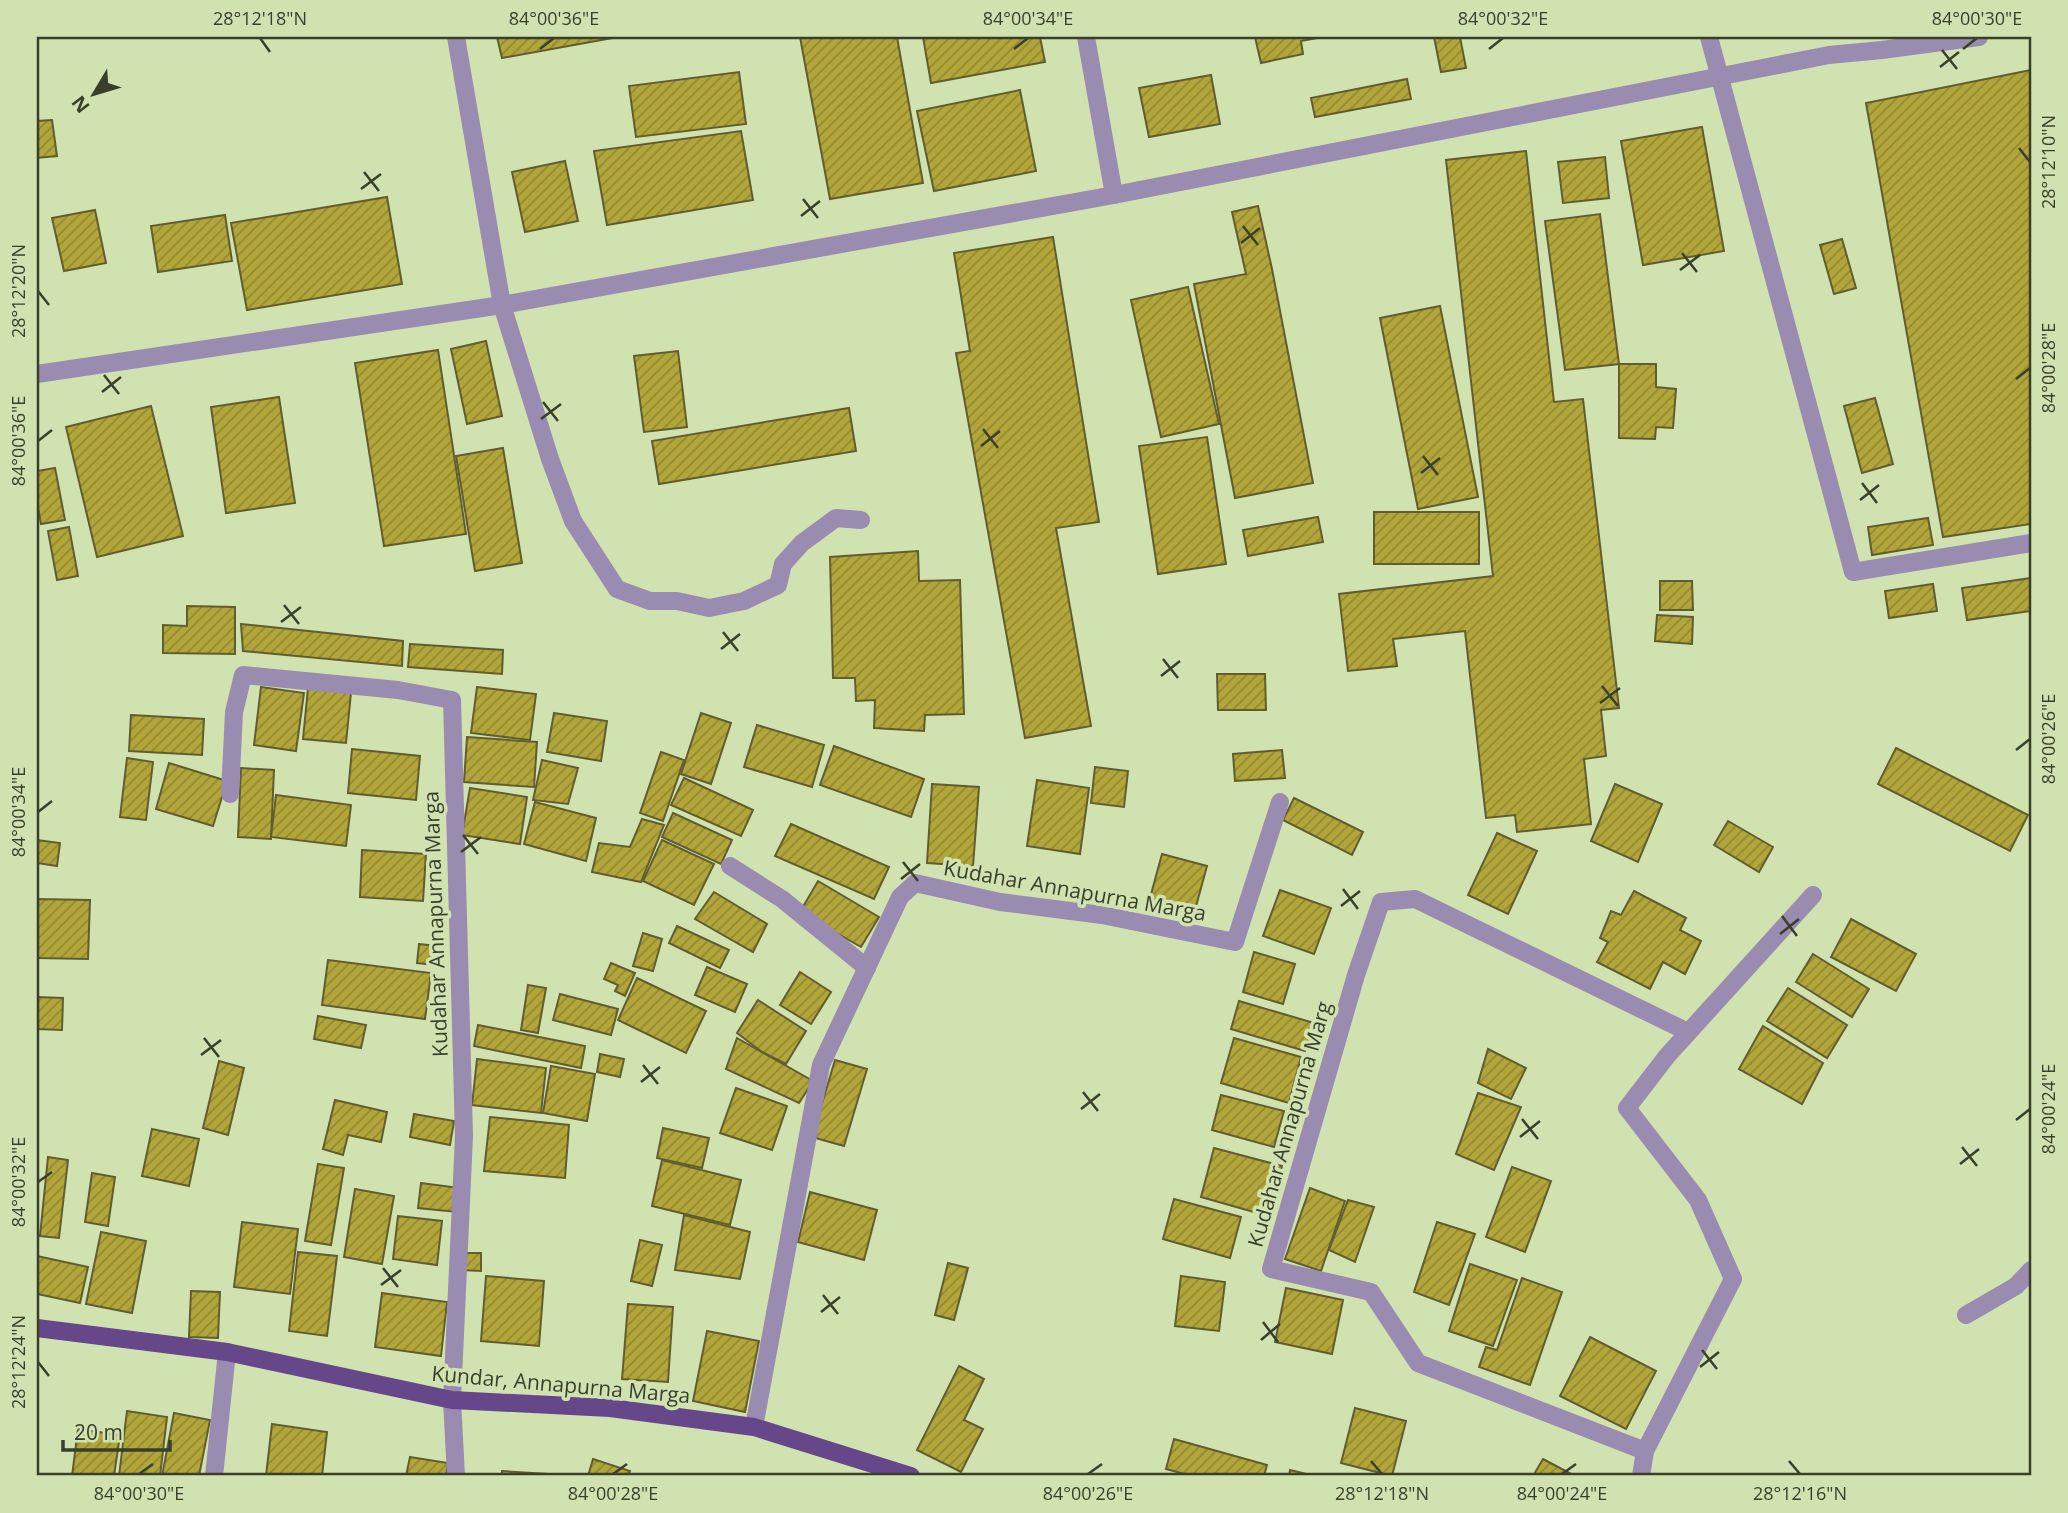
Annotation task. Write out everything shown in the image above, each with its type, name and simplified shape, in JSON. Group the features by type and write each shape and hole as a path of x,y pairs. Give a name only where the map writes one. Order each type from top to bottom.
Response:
{"main road":[{"name":"Kundar, Annapurna Marga","path":"37,1328 227,1352 452,1400 610,1408 754,1427 911,1476"}],"street":[{"path":"456,37 502,305 550,459 573,521 617,589 650,601 677,601 709,608 744,601 778,585 783,564 802,542 836,518 861,520"},
{"path":"1086,37 1114,195"},
{"path":"1709,37 1853,572 2031,543"},
{"path":"37,374 502,305 1114,195 1829,55 1979,37"},
{"name":"Kudahar Annapurna Marga","path":"230,793 233,712 243,675 398,690 452,700 464,1136 452,1400 456,1476"},
{"name":"Kudahar Annapurna Marga","path":"754,1427 821,1065 900,897 915,883 1000,902 1102,915 1235,942 1280,802"},
{"path":"730,866 782,899 867,968"},
{"path":"1641,1476 1645,1451 1733,1279 1698,1200 1628,1108 1667,1056 1813,894"},
{"name":"Kudahar Annapurna Marg","path":"1645,1451 1418,1363 1371,1292 1271,1269 1356,975 1381,902 1415,900 1688,1032"},
{"path":"1966,1315 2016,1286 2031,1270"},
{"path":"214,1476 227,1352"}],"building":[{"path":"497,37 618,37 502,58"},
{"path":"800,37 897,37 923,183 830,199"},
{"path":"923,37 1040,37 1045,62 931,83"},
{"path":"1255,37 1318,38 1301,41 1303,54 1261,63"},
{"path":"1434,37 1460,37 1466,68 1441,72"},
{"path":"2031,70 2031,524 1943,537 1866,103"},
{"path":"739,72 746,124 636,137 629,86"},
{"path":"1211,75 1220,124 1149,137 1139,88"},
{"path":"1407,79 1411,99 1315,117 1311,98"},
{"path":"1020,90 1036,171 934,191 917,111"},
{"path":"52,120 57,156 37,158 37,121"},
{"path":"1702,127 1724,251 1643,265 1621,141"},
{"path":"741,131 753,200 607,225 594,151"},
{"path":"1526,151 1554,402 1583,399 1619,708 1601,710 1606,756 1584,759 1591,824 1517,832 1515,815 1486,818 1465,631 1393,639 1397,666 1348,671 1339,594 1493,576 1446,160"},
{"path":"1605,157 1609,198 1563,203 1558,162"},
{"path":"565,161 578,221 525,232 512,172"},
{"path":"387,197 402,284 247,310 231,223"},
{"path":"1258,206 1313,483 1235,498 1194,284 1246,274 1232,212"},
{"path":"95,210 106,263 64,271 52,218"},
{"path":"1600,214 1619,364 1565,370 1545,221"},
{"path":"225,215 232,261 158,272 151,226"},
{"path":"1053,237 1099,522 1056,528 1091,726 1025,738 956,353 970,351 954,253"},
{"path":"1842,239 1856,288 1834,294 1820,245"},
{"path":"1188,287 1219,424 1161,437 1131,300"},
{"path":"1440,306 1478,497 1418,509 1380,318"},
{"path":"486,341 502,416 467,424 451,349"},
{"path":"438,350 466,534 384,546 355,363"},
{"path":"678,351 687,427 644,432 634,356"},
{"path":"1619,364 1656,364 1656,387 1676,389 1673,428 1656,427 1655,439 1619,438"},
{"path":"279,397 295,503 226,513 211,407"},
{"path":"1875,398 1893,464 1862,473 1844,406"},
{"path":"151,406 183,536 97,557 66,427"},
{"path":"849,408 856,451 659,484 652,441"},
{"path":"1207,437 1226,564 1158,574 1139,446"},
{"path":"503,448 522,563 475,571 456,456"},
{"path":"55,468 65,520 41,524 37,502 37,471"},
{"path":"1374,512 1479,512 1479,564 1374,564"},
{"path":"1318,517 1323,542 1248,556 1243,530"},
{"path":"1928,518 1933,545 1872,555 1868,527"},
{"path":"69,527 78,576 57,580 48,531"},
{"path":"918,551 919,581 960,580 964,714 925,715 924,731 874,728 875,700 856,701 855,678 833,678 830,557"},
{"path":"2031,578 2031,611 1967,620 1962,588"},
{"path":"1660,581 1692,581 1693,610 1660,610"},
{"path":"1933,584 1937,611 1889,618 1885,591"},
{"path":"187,606 235,607 235,654 163,653 163,625 187,626"},
{"path":"1657,615 1693,617 1692,644 1655,641"},
{"path":"241,624 403,641 402,666 243,651"},
{"path":"410,644 503,650 502,674 408,667"},
{"path":"1217,674 1265,674 1266,710 1218,710"},
{"path":"261,687 304,693 296,751 254,745"},
{"path":"477,687 536,694 530,740 471,733"},
{"path":"308,688 351,693 346,743 303,739"},
{"path":"554,713 607,721 601,761 547,752"},
{"path":"701,713 731,723 711,784 681,774"},
{"path":"131,715 204,719 202,755 129,751"},
{"path":"757,725 824,745 812,787 744,767"},
{"path":"467,737 537,742 534,787 464,782"},
{"path":"834,746 924,779 911,817 820,785"},
{"path":"1896,748 2028,815 2010,851 1878,784"},
{"path":"352,749 420,756 416,800 348,793"},
{"path":"1282,750 1285,778 1235,781 1233,754"},
{"path":"661,752 684,760 663,821 640,813"},
{"path":"127,758 153,762 146,820 120,817"},
{"path":"542,760 578,768 568,804 533,800"},
{"path":"169,763 227,781 213,826 156,809"},
{"path":"1095,767 1128,771 1124,807 1091,803"},
{"path":"241,768 274,770 271,839 238,837"},
{"path":"684,778 753,810 741,836 671,805"},
{"path":"1037,780 1089,788 1080,854 1027,846"},
{"path":"932,784 979,787 973,866 927,863"},
{"path":"1615,784 1662,804 1638,862 1591,841"},
{"path":"470,788 527,797 520,844 462,835"},
{"path":"276,795 351,805 346,846 271,837"},
{"path":"1294,798 1363,832 1352,855 1283,820"},
{"path":"535,802 596,818 586,861 524,844"},
{"path":"673,813 732,840 721,864 662,837"},
{"path":"642,819 664,825 641,882 592,872 599,843 630,847"},
{"path":"1728,821 1773,847 1759,872 1714,845"},
{"path":"791,824 889,867 874,899 775,856"},
{"path":"1497,833 1537,851 1508,914 1468,895"},
{"path":"37,840 60,843 57,866 37,863"},
{"path":"662,840 714,864 694,905 643,881"},
{"path":"362,850 426,854 423,901 360,897"},
{"path":"1162,854 1207,866 1195,910 1150,898"},
{"path":"818,881 879,917 861,947 800,912"},
{"path":"1280,890 1331,908 1314,954 1263,936"},
{"path":"1634,891 1686,918 1680,930 1701,941 1685,974 1663,962 1650,989 1597,962 1608,942 1600,938 1611,911 1621,915"},
{"path":"714,892 767,924 753,952 695,919"},
{"path":"37,899 90,900 88,959 37,958"},
{"path":"1851,919 1916,954 1896,991 1831,957"},
{"path":"677,926 729,950 720,968 669,943"},
{"path":"643,933 662,939 653,971 633,966"},
{"path":"419,944 437,946 435,965 417,963"},
{"path":"1254,952 1295,964 1283,1004 1243,992"},
{"path":"1813,954 1869,989 1852,1017 1796,982"},
{"path":"328,960 431,973 425,1019 322,1005"},
{"path":"611,963 635,973 625,996 615,991 618,985 604,979"},
{"path":"707,967 747,984 735,1012 695,995"},
{"path":"800,972 831,992 811,1024 780,1005"},
{"path":"637,978 706,1011 686,1053 618,1020"},
{"path":"528,985 546,988 538,1033 521,1030"},
{"path":"1788,988 1847,1025 1827,1058 1767,1021"},
{"path":"560,994 618,1009 611,1035 553,1020"},
{"path":"37,997 63,998 62,1030 37,1029"},
{"path":"758,1000 806,1031 786,1064 762,1052 737,1033"},
{"path":"1239,1001 1314,1023 1305,1051 1231,1029"},
{"path":"318,1016 366,1025 361,1048 314,1039"},
{"path":"478,1025 585,1046 581,1068 474,1046"},
{"path":"1763,1026 1823,1063 1802,1104 1739,1069"},
{"path":"737,1038 813,1081 799,1103 726,1069"},
{"path":"1234,1038 1301,1057 1289,1103 1221,1083"},
{"path":"1488,1049 1526,1068 1511,1099 1478,1083"},
{"path":"600,1054 624,1059 620,1077 597,1072"},
{"path":"477,1059 546,1068 541,1113 472,1105"},
{"path":"835,1060 867,1069 844,1146 812,1137"},
{"path":"219,1061 244,1068 228,1135 203,1128"},
{"path":"551,1066 595,1074 587,1121 543,1113"},
{"path":"736,1088 787,1106 772,1150 720,1133"},
{"path":"1478,1093 1521,1107 1494,1170 1456,1154"},
{"path":"1221,1095 1284,1111 1274,1147 1212,1130"},
{"path":"335,1100 387,1112 381,1142 348,1135 343,1155 323,1149"},
{"path":"414,1114 454,1121 450,1145 410,1137"},
{"path":"490,1117 569,1125 565,1178 484,1171"},
{"path":"663,1128 709,1138 702,1168 657,1158"},
{"path":"152,1129 199,1139 189,1186 142,1176"},
{"path":"1214,1148 1282,1166 1268,1216 1201,1197"},
{"path":"48,1157 68,1160 59,1238 40,1236"},
{"path":"662,1160 741,1180 730,1225 652,1206"},
{"path":"318,1164 344,1168 331,1245 305,1241"},
{"path":"1512,1167 1551,1181 1525,1252 1486,1237"},
{"path":"92,1173 115,1177 108,1226 85,1222"},
{"path":"421,1183 460,1188 457,1212 418,1208"},
{"path":"1310,1188 1345,1201 1321,1271 1285,1259"},
{"path":"355,1189 394,1196 382,1264 344,1257"},
{"path":"810,1192 877,1210 864,1260 798,1242"},
{"path":"1174,1199 1241,1217 1230,1258 1163,1239"},
{"path":"1348,1200 1374,1207 1355,1262 1329,1250"},
{"path":"684,1215 750,1232 740,1279 675,1270"},
{"path":"398,1216 442,1221 437,1265 393,1259"},
{"path":"242,1222 298,1229 290,1294 234,1287"},
{"path":"1437,1222 1475,1234 1449,1305 1414,1292"},
{"path":"101,1232 146,1241 132,1313 86,1304"},
{"path":"640,1240 662,1245 652,1286 631,1281"},
{"path":"298,1252 337,1256 327,1336 289,1331"},
{"path":"462,1253 481,1253 481,1271 461,1270"},
{"path":"37,1256 88,1267 80,1303 37,1294"},
{"path":"948,1263 968,1268 954,1320 935,1315"},
{"path":"1470,1264 1517,1280 1493,1346 1449,1331"},
{"path":"486,1276 544,1281 539,1346 481,1341"},
{"path":"1181,1276 1225,1282 1219,1331 1175,1326"},
{"path":"1522,1278 1562,1292 1530,1385 1479,1367 1486,1347 1497,1350"},
{"path":"1286,1288 1343,1300 1332,1354 1275,1342"},
{"path":"191,1291 220,1292 218,1338 189,1337"},
{"path":"382,1293 447,1302 441,1356 375,1347"},
{"path":"628,1304 673,1307 668,1382 622,1379"},
{"path":"707,1331 759,1341 745,1412 693,1401"},
{"path":"1590,1337 1656,1371 1626,1429 1560,1396"},
{"path":"959,1366 984,1379 964,1420 983,1429 961,1472 917,1450"},
{"path":"1355,1408 1406,1421 1392,1476 1341,1463"},
{"path":"127,1411 167,1417 160,1476 119,1476"},
{"path":"174,1413 210,1420 199,1476 162,1476"},
{"path":"272,1424 327,1432 322,1476 266,1476"},
{"path":"78,1429 120,1435 114,1476 72,1476"},
{"path":"1174,1439 1267,1465 1264,1476 1192,1476 1166,1469"},
{"path":"410,1457 448,1463 446,1476 406,1476"},
{"path":"593,1459 630,1471 628,1476 588,1476"},
{"path":"1543,1459 1575,1476 1533,1476"},
{"path":"1290,1470 1315,1476 1289,1476"},
{"path":"502,1471 548,1474 548,1476 502,1476"}]}
